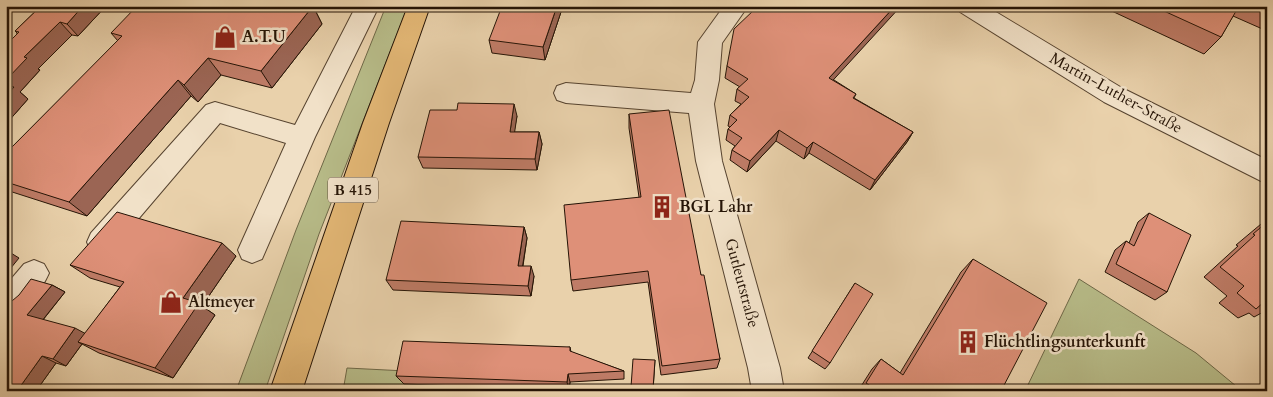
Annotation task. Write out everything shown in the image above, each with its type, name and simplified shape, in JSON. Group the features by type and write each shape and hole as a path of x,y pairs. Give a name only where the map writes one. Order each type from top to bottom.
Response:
{"main road":[{"name":"B 415","path":"289,382 376,122 419,6"}],"street":[{"path":"252,250 302,137 368,6"},
{"name":"Gutleutstraße","path":"737,6 710,42 707,80 701,104 702,125 764,368 768,391"},
{"name":"Martin-Luther-Straße","path":"968,6 1113,95 1267,174"},
{"path":"566,94 701,104"},
{"path":"91,253 215,112 302,137"},
{"path":"6,308 34,273"}],"green space":[{"path":"386,6 408,6 319,234 265,391 236,391 296,230"},
{"path":"1079,279 1196,353 1242,391 1025,391"},
{"path":"347,368 406,371 404,384 574,391 343,391"}],"building":[{"path":"41,6 83,6 67,24 60,22 24,57 27,58 6,80 6,45 19,32 15,31"},
{"path":"137,6 313,6 261,71 208,58 184,85 178,80 69,202 6,182 6,153 122,36 111,33"},
{"path":"502,6 557,6 543,47 489,40"},
{"path":"763,6 895,6 829,78 856,94 853,98 913,132 875,180 813,142 807,148 779,130 750,161 732,150 742,138 728,129 737,120 730,115 749,97 737,89 748,79 727,66 734,29 756,8 759,10"},
{"path":"1153,6 1239,6 1221,37"},
{"path":"6,86 14,87 6,96"},
{"path":"458,103 514,104 510,132 539,132 535,159 418,157 430,110 457,110"},
{"path":"669,110 701,275 704,275 720,359 662,366 648,271 571,280 564,205 641,197 629,114"},
{"name":"Altmeyer","path":"117,212 222,243 183,298 199,303 155,368 78,342 124,282 70,265"},
{"path":"1149,213 1191,235 1167,292 1116,264 1126,241 1134,246"},
{"path":"401,221 524,227 518,266 531,266 528,286 386,280"},
{"path":"1267,222 1267,302 1265,301 1256,309 1237,293 1244,286 1220,267"},
{"name":"Flüchtlingsunterkunft","path":"973,259 1047,303 1001,391 878,391 866,383 881,359 903,375"},
{"path":"31,279 52,285 27,315 75,328 53,359 42,356 17,391 6,391 6,306 19,295"},
{"path":"855,283 873,294 830,363 812,351"},
{"path":"403,341 570,347 570,351 624,371 568,374 567,382 396,376"},
{"path":"633,359 655,360 653,389 631,387"}],"place":[{"name":"A.T.U","path":"225,37"},
{"name":"BGL Lahr","path":"662,207"},
{"name":"Altmeyer","path":"171,302"},
{"name":"Flüchtlingsunterkunft","path":"968,342"}]}
